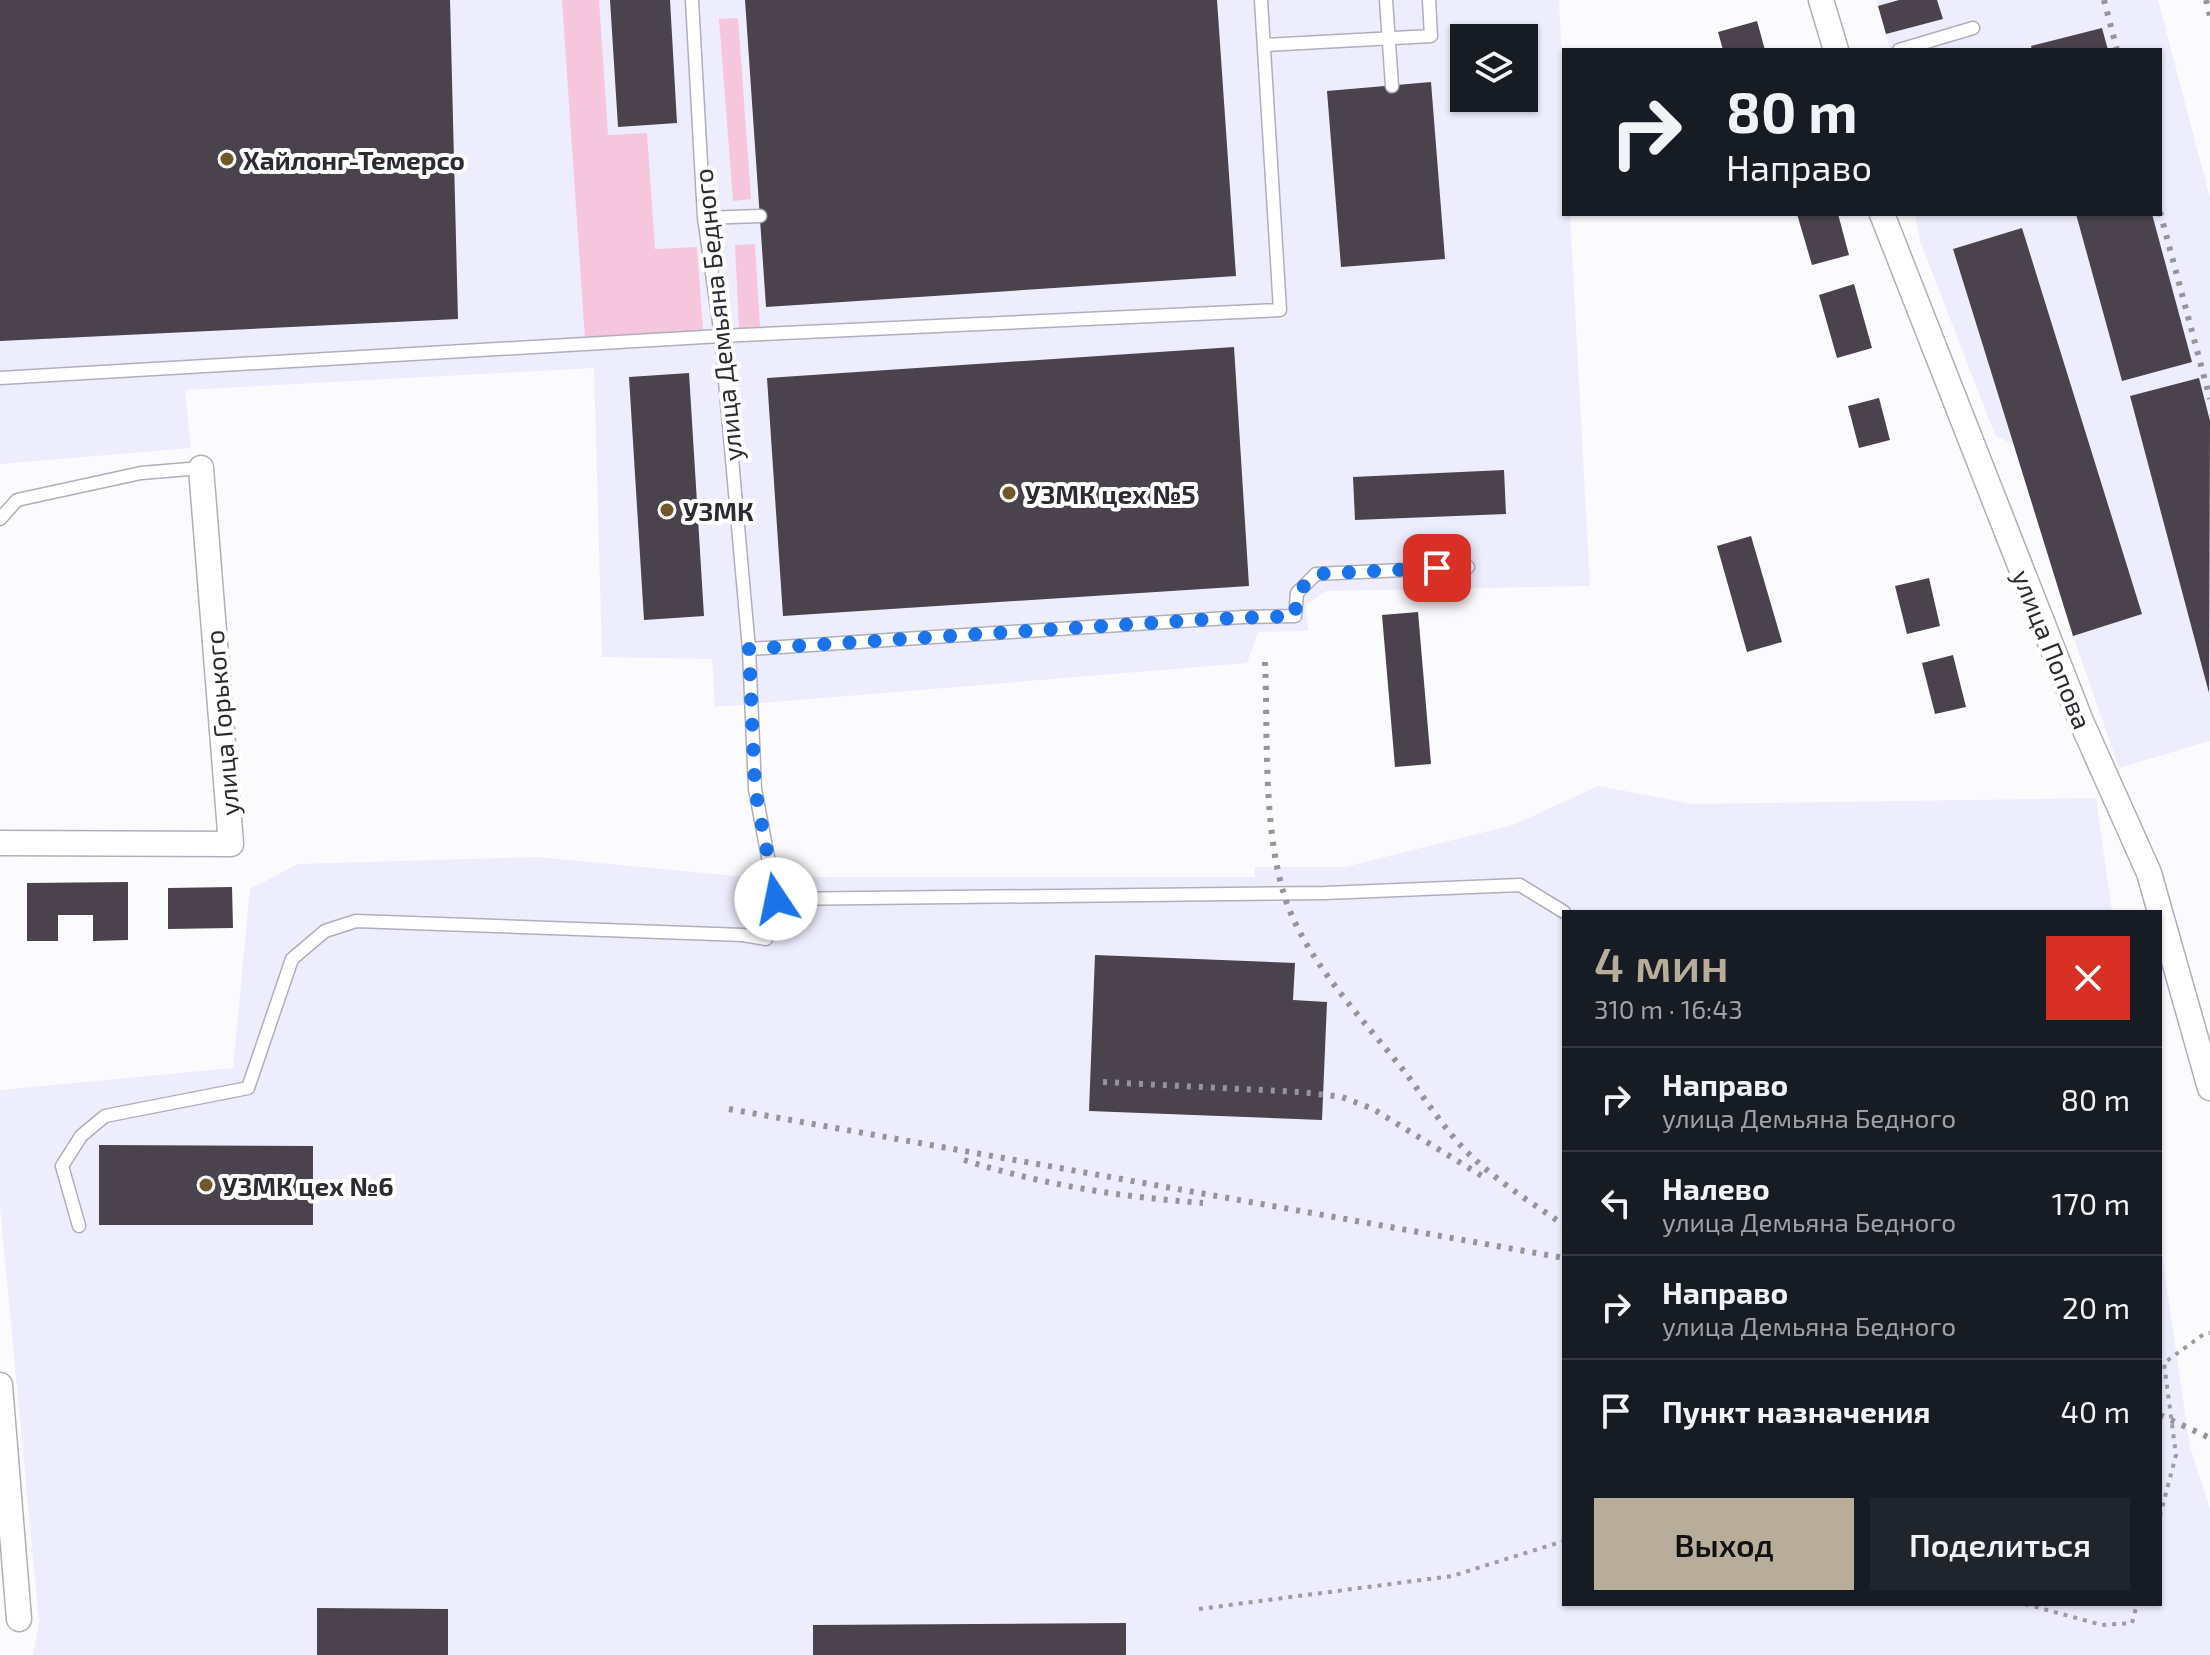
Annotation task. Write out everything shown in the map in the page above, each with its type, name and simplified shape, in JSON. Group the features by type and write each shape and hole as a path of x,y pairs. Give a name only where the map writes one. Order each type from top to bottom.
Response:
{"street":[{"path":"1821,0 1835,48"},
{"name":"улица Попова","path":"1883,216 2081,721 2149,873 2159,910"},
{"name":"улица Горького","path":"0,843 231,844 201,468"},
{"name":"улица Попова","path":"2162,919 2210,1088"},
{"path":"0,1385 19,1619"}],"lane":[{"name":"улица Демьяна Бедного","path":"692,0 704,218 721,336 749,649 755,789 776,899"},
{"path":"0,378 721,336 1280,310 1261,0"},
{"path":"1386,0 1392,86"},
{"path":"1264,45 1431,36 1429,0"},
{"path":"1906,48 1973,28"},
{"path":"704,218 760,216"},
{"path":"0,519 17,500 141,473 201,468"},
{"path":"749,649 1295,616 1297,593 1316,574 1468,567"},
{"path":"79,1226 62,1166 81,1136 105,1116 248,1088 292,959 325,931 356,921 743,935 766,939 776,899 1297,894 1520,885 1562,911"}],"path":[{"path":"2162,1507 2176,1455 2164,1363 2204,1334 2210,1333"},
{"path":"1199,1609 1452,1576 1562,1542"},
{"path":"2032,1606 2102,1625 2132,1623 2136,1606"}],"shaded area":[{"path":"0,0 1559,0 1562,216 1570,216 1590,586 1326,591 1306,605 1308,631 1258,632 1247,663 715,707 712,659 602,657 594,368 185,390 191,448 0,464"},
{"path":"562,0 599,0 608,135 647,133 655,249 697,247 703,331 585,339"},
{"path":"1877,0 2158,0 2210,198 2210,741 2119,768 2073,636 2014,445 1995,435 1920,241 1915,216 2162,216 2162,48 1889,48"},
{"path":"738,18 751,199 733,201 719,19"},
{"path":"755,244 760,327 739,328 735,245"},
{"path":"1598,786 1693,804 2096,798 2112,910 1562,910 1562,1606 2162,1606 2162,1255 2190,1447 2210,1508 2210,1655 33,1655 39,1622 0,1207 0,1090 233,1068 250,889 298,864 537,857 746,877 1255,877 1255,867 1345,867 1513,825"}],"building":[{"name":"Хайлонг-Темерсо","path":"0,0 450,0 458,319 0,341"},
{"path":"610,0 670,0 677,123 618,127"},
{"path":"745,0 1217,0 1236,276 766,307"},
{"path":"1899,0 1937,0 1943,19 1886,34 1878,6"},
{"path":"1757,21 1764,48 1722,48 1718,32"},
{"path":"2102,28 2107,48 2032,48"},
{"path":"1431,82 1445,259 1341,267 1327,91"},
{"path":"1798,216 1839,216 1849,255 1812,265"},
{"path":"2077,216 2153,216 2192,362 2122,381"},
{"path":"2022,228 2142,614 2073,636 1953,249"},
{"path":"1854,284 1872,348 1837,358 1819,295"},
{"name":"УЗМК цех №5","path":"1234,347 1249,586 783,616 767,378"},
{"name":"УЗМК","path":"689,373 704,616 644,620 629,377"},
{"path":"2199,378 2210,421 2209,693 2130,396"},
{"path":"1879,398 1890,440 1859,448 1848,406"},
{"path":"1504,470 1506,514 1355,520 1353,477"},
{"path":"1751,536 1782,642 1747,652 1717,546"},
{"path":"1929,578 1940,626 1907,634 1895,586"},
{"path":"1418,612 1431,764 1395,767 1382,615"},
{"path":"1953,655 1966,707 1935,714 1922,663"},
{"path":"128,882 128,940 93,941 93,915 58,915 58,941 27,941 27,883"},
{"path":"232,887 233,928 168,929 168,888"},
{"path":"1095,955 1295,963 1293,1000 1327,1002 1322,1120 1089,1111"},
{"name":"УЗМК цех №6","path":"99,1145 313,1146 313,1225 99,1225"},
{"path":"317,1608 448,1609 448,1655 317,1655"},
{"path":"1126,1623 1126,1655 813,1655 813,1625"}],"railway":[{"path":"2104,0 2116,48"},
{"path":"2206,0 2210,16"},
{"path":"2161,216 2210,399"},
{"path":"1265,662 1272,837 1283,891 1304,939 1335,986 1458,1143 1502,1182 1562,1224"},
{"path":"1103,1082 1301,1092 1342,1097 1373,1109 1482,1176"},
{"path":"729,1109 1562,1258"},
{"path":"964,1160 1082,1189 1203,1203"},
{"path":"2162,1416 2210,1438"}],"place":[{"name":"Хайлонг-Темерсо","path":"227,159"},
{"name":"УЗМК цех №5","path":"1009,493"},
{"name":"УЗМК","path":"667,510"},
{"name":"УЗМК цех №6","path":"206,1185"}],"route":[{"path":"776,899 755,789 749,649 1295,616 1297,593 1316,574 1437,568"}]}
